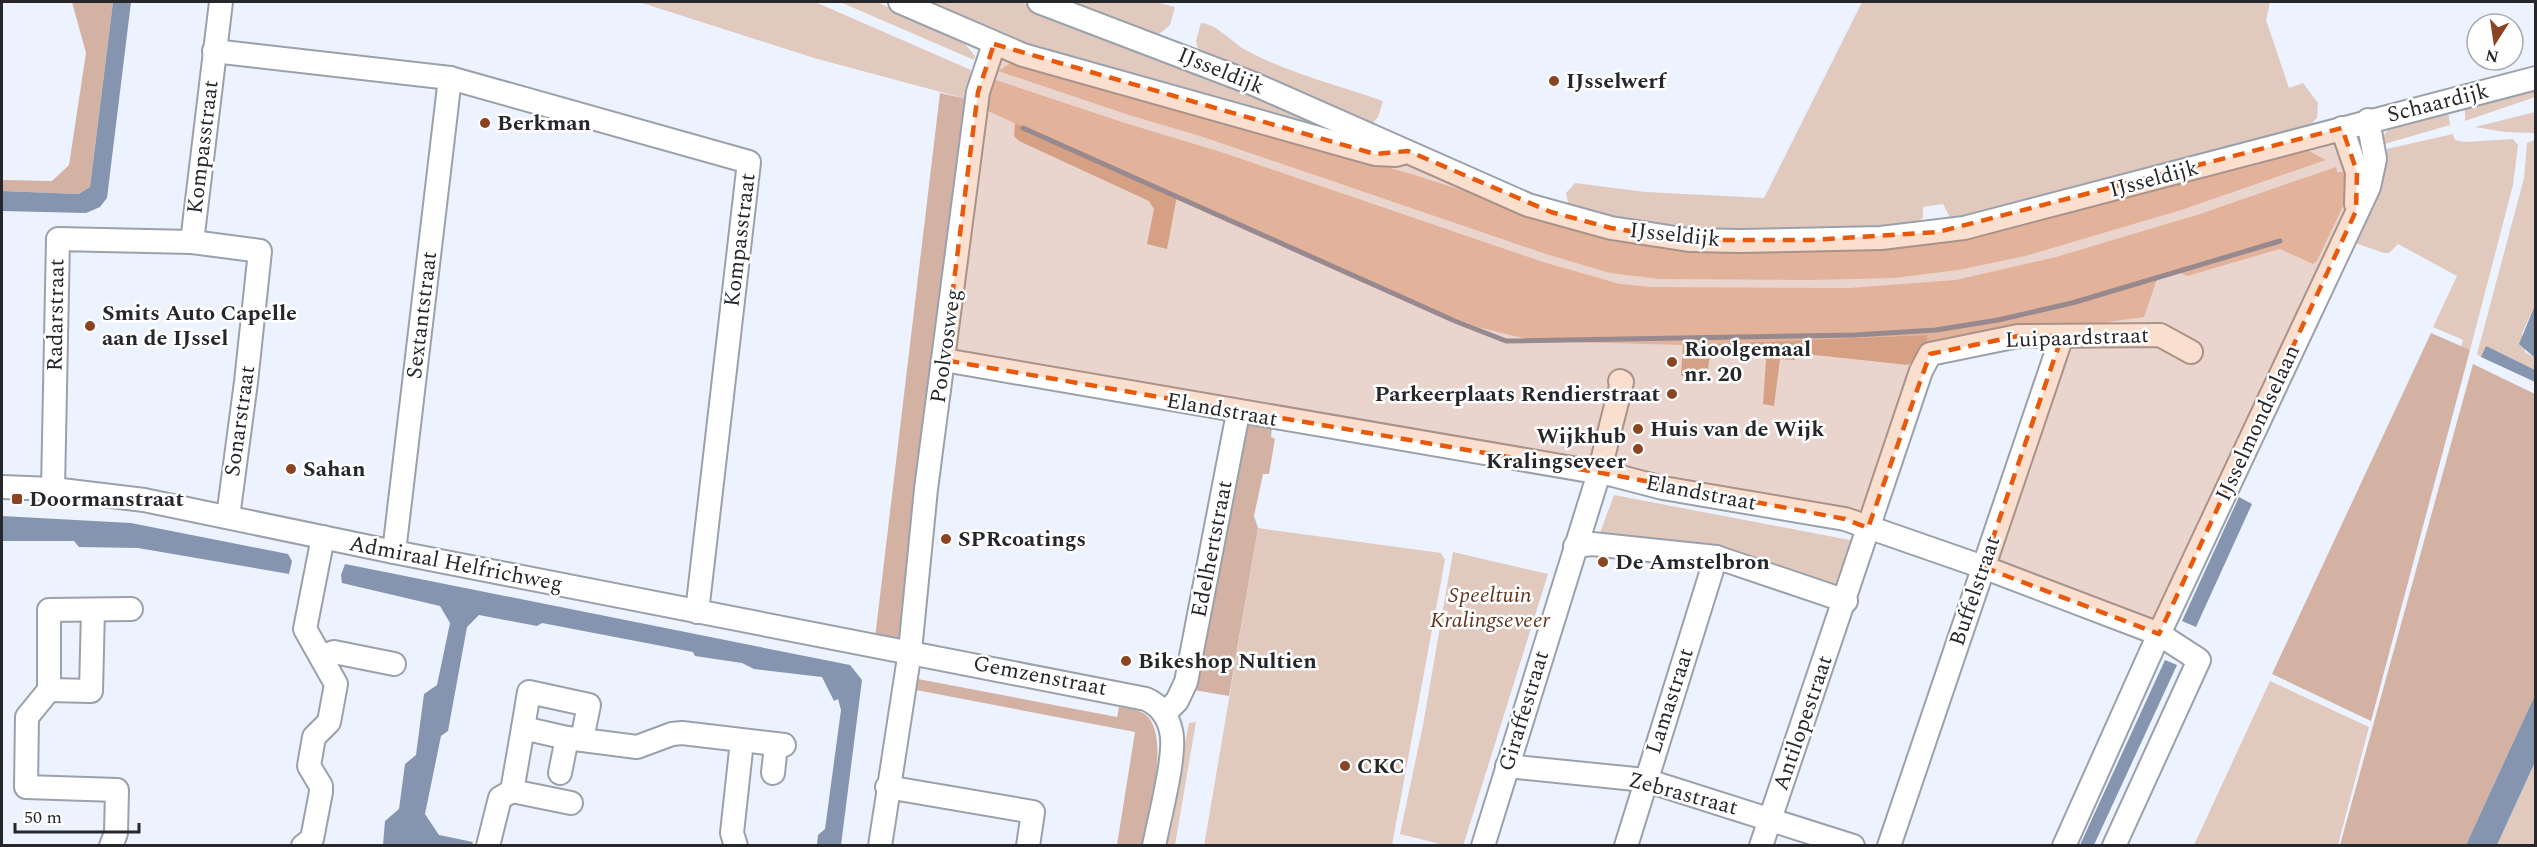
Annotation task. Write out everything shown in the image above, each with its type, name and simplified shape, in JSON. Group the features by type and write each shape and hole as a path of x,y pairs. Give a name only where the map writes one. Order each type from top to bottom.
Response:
{"street":[{"name":"Kompasstraat","path":"192,242 221,2"},
{"path":"900,2 1023,55 1376,154 1396,155 1408,152"},
{"name":"IJsseldijk","path":"1039,2 1233,75 1528,205 1611,228 1689,240 1822,240 1907,236 1964,228 2342,128"},
{"name":"Poolvosweg","path":"880,846 887,787 910,651 926,489 978,92 994,44"},
{"name":"Kompasstraat","path":"214,51 450,78 749,162 697,612"},
{"name":"Sextantstraat","path":"394,552 450,78"},
{"name":"Schaardijk","path":"2342,128 2535,78"},
{"name":"IJsselmondselaan","path":"2064,846 2159,634 2369,187 2375,166 2375,151 2368,120"},
{"name":"IJsselmondselaan","path":"2342,128 2357,172 2356,211"},
{"name":"Radarstraat","path":"53,489 58,239 192,242"},
{"name":"Sonarstraat","path":"192,242 260,251 228,517"},
{"name":"Luipaardstraat","path":"1868,528 1921,371 1930,354 2018,336 2160,335 2191,352"},
{"name":"Buffelstraat","path":"1889,846 2062,336"},
{"name":"Elandstraat","path":"944,360 1238,413 1599,473 1663,488 1845,519 1983,567 2159,634"},
{"name":"Giraffestraat","path":"1483,846 1599,473 1622,382 1620,381"},
{"name":"Edelhertstraat","path":"1164,714 1177,700 1186,682 1238,413"},
{"name":"Admiraal Helfrichweg","path":"2,487 53,489 144,500 697,612 910,651"},
{"name":"Antilopestraat","path":"1761,846 1846,601 1868,528"},
{"path":"303,846 312,839 321,792 321,786 309,766 314,737 329,722 336,684 306,634 305,626 323,537"},
{"path":"1575,546 1592,544 1716,557 1846,601"},
{"name":"Lamastraat","path":"1626,846 1716,557"},
{"path":"49,690 91,691 93,609"},
{"path":"111,846 116,833 117,790 26,787 27,717 49,690 49,610 131,609"},
{"path":"2114,846 2199,660 2159,634"},
{"name":"Gemzenstraat","path":"910,651 1117,691 1155,703 1164,714"},
{"path":"321,657 334,652 394,664"},
{"path":"488,846 500,798 512,790 529,692 589,705 560,772"},
{"path":"1154,846 1173,742 1164,714"},
{"path":"524,728 637,747 672,734 780,745 773,773"},
{"path":"736,846 732,833 742,741"},
{"name":"Zebrastraat","path":"1507,766 1645,780 1853,846"},
{"path":"887,787 1033,812 1028,846"},
{"path":"512,790 571,803"}],"highlighted area":[{"path":"994,44 1375,154 1408,151 1551,212 1611,228 1689,240 1810,240 1938,232 2342,128 2357,172 2356,211 2159,634 1983,567 2062,336 2018,336 1930,354 1868,528 1845,519 1613,475 944,360 978,92"}],"green space":[{"path":"639,2 815,2 971,70 967,99 814,58"},
{"path":"840,2 877,2 965,44 975,56 974,60"},
{"path":"917,2 1020,2 1107,33 1344,135 1027,47"},
{"path":"1071,2 1156,2 1175,7 1170,25 1158,35"},
{"path":"1862,2 2270,2 2266,20 2289,88 2303,83 2318,103 2317,118 2309,126 1960,220 1951,219 1943,204 1923,207 1923,218 1907,224 1880,228 1846,231 1732,232 1667,229 1569,208 1566,193 1575,183 1646,192 1764,198"},
{"path":"1201,23 1212,26 1244,49 1277,65 1383,101 1378,117 1373,123 1198,50 1196,41"},
{"path":"1009,64 1021,64 1415,175 1571,226 1877,246 2303,148 2326,160 2181,210 2025,256 1958,270 1894,278 1659,279 1610,273 1546,254 1200,136 998,71"},
{"path":"993,79 1224,153 1543,262 1620,284 1652,287 1849,288 1956,280 2056,257 2200,214 2336,167 2337,172 2347,172 2345,202 2317,261 2313,264 2280,249 2187,276 2179,272 2161,275 2156,282 2144,317 1927,347 1927,335 1683,345 1534,341 1478,327 1362,282 988,111"},
{"path":"2535,87 2535,97 2465,121 2465,106"},
{"path":"2448,112 2450,125 2381,145 2385,133 2391,127"},
{"path":"2535,112 2535,133 2505,132 2475,127"},
{"path":"2453,134 2455,140 2465,142 2513,139 2518,145 2513,185 2470,350 2461,346 2463,340 2433,327 2457,276 2398,244 2389,253 2384,253 2349,241 2382,150"},
{"path":"2535,140 2535,305 2522,333 2525,352 2535,358 2535,370 2486,347 2481,357 2477,354 2524,178 2527,143"},
{"path":"1614,495 1855,541 1837,592 1597,541"},
{"path":"1258,528 1441,553 1445,560 1392,845 1204,846"},
{"name":"Speeltuin Kralingseveer","path":"1453,552 1548,574 1463,846 1444,845 1400,834 1423,725"},
{"path":"2270,681 2369,727 2338,845 2194,845"},
{"path":"1196,722 1175,845 1164,846 1189,723"},
{"path":"2535,762 2535,845 2497,845"}],"shaded area":[{"path":"72,2 113,2 90,187 79,194 2,191 2,180 52,181 69,165 86,53"},
{"path":"940,93 967,99 900,643 875,638"},
{"path":"1015,123 1177,196 1167,249 1147,244 1154,209 1149,201 1019,141 1014,136"},
{"path":"2431,333 2470,350 2371,721 2272,674"},
{"path":"1927,335 1927,347 1908,365 1796,353 1795,360 1780,359 1774,406 1763,404 1766,360 1758,352 1710,352 1707,378 1681,376 1683,345"},
{"path":"2473,364 2535,394 2535,695 2466,845 2340,845"},
{"path":"1247,424 1272,428 1271,437 1275,439 1269,474 1263,474 1254,516 1258,528 1229,696 1194,690"},
{"path":"918,679 1117,717 1119,707 1137,710 1146,715 1153,726 1157,740 1157,758 1156,777 1144,845 1117,845 1135,732 916,690"}],"water":[{"path":"113,2 131,2 107,198 100,207 86,213 2,211 2,191 79,194 90,187"},
{"path":"2535,305 2535,358 2519,344"},
{"path":"2486,346 2535,370 2535,382 2481,357"},
{"path":"2239,497 2252,504 2196,627 2182,621"},
{"path":"2,516 131,523 288,554 292,561 289,574 138,548 79,547 74,541 2,541"},
{"path":"345,564 850,665 862,680 841,845 817,845 818,835 825,829 841,710 838,699 834,701 822,677 754,669 742,663 695,656 693,652 542,623 537,626 479,615 467,627 448,731 441,736 425,814 439,835 473,842 472,845 383,845 385,821 399,809 405,764 416,755 424,694 437,685 450,623 440,606 342,583 341,575"},
{"path":"2165,660 2177,665 2094,845 2080,845"},
{"path":"2535,695 2535,762 2497,845 2466,845"}],"waterway":[{"path":"1023,128 1455,321 1506,341 1855,335 1936,330 1998,320 2072,303 2280,241"}],"place":[{"name":"IJsselwerf","path":"1554,81"},
{"name":"Berkman","path":"485,123"},
{"name":"Smits Auto Capelle aan de IJssel","path":"90,326"},
{"name":"Rioolgemaal nr. 20","path":"1672,362"},
{"name":"Parkeerplaats Rendierstraat","path":"1672,394"},
{"name":"Huis van de Wijk","path":"1638,429"},
{"name":"Wijkhub Kralingseveer","path":"1638,449"},
{"name":"Sahan","path":"291,469"},
{"name":"Doormanstraat","path":"17,499"},
{"name":"SPRcoatings","path":"946,539"},
{"name":"De Amstelbron","path":"1603,562"},
{"name":"Bikeshop Nultien","path":"1126,661"},
{"name":"CKC","path":"1345,766"}]}
